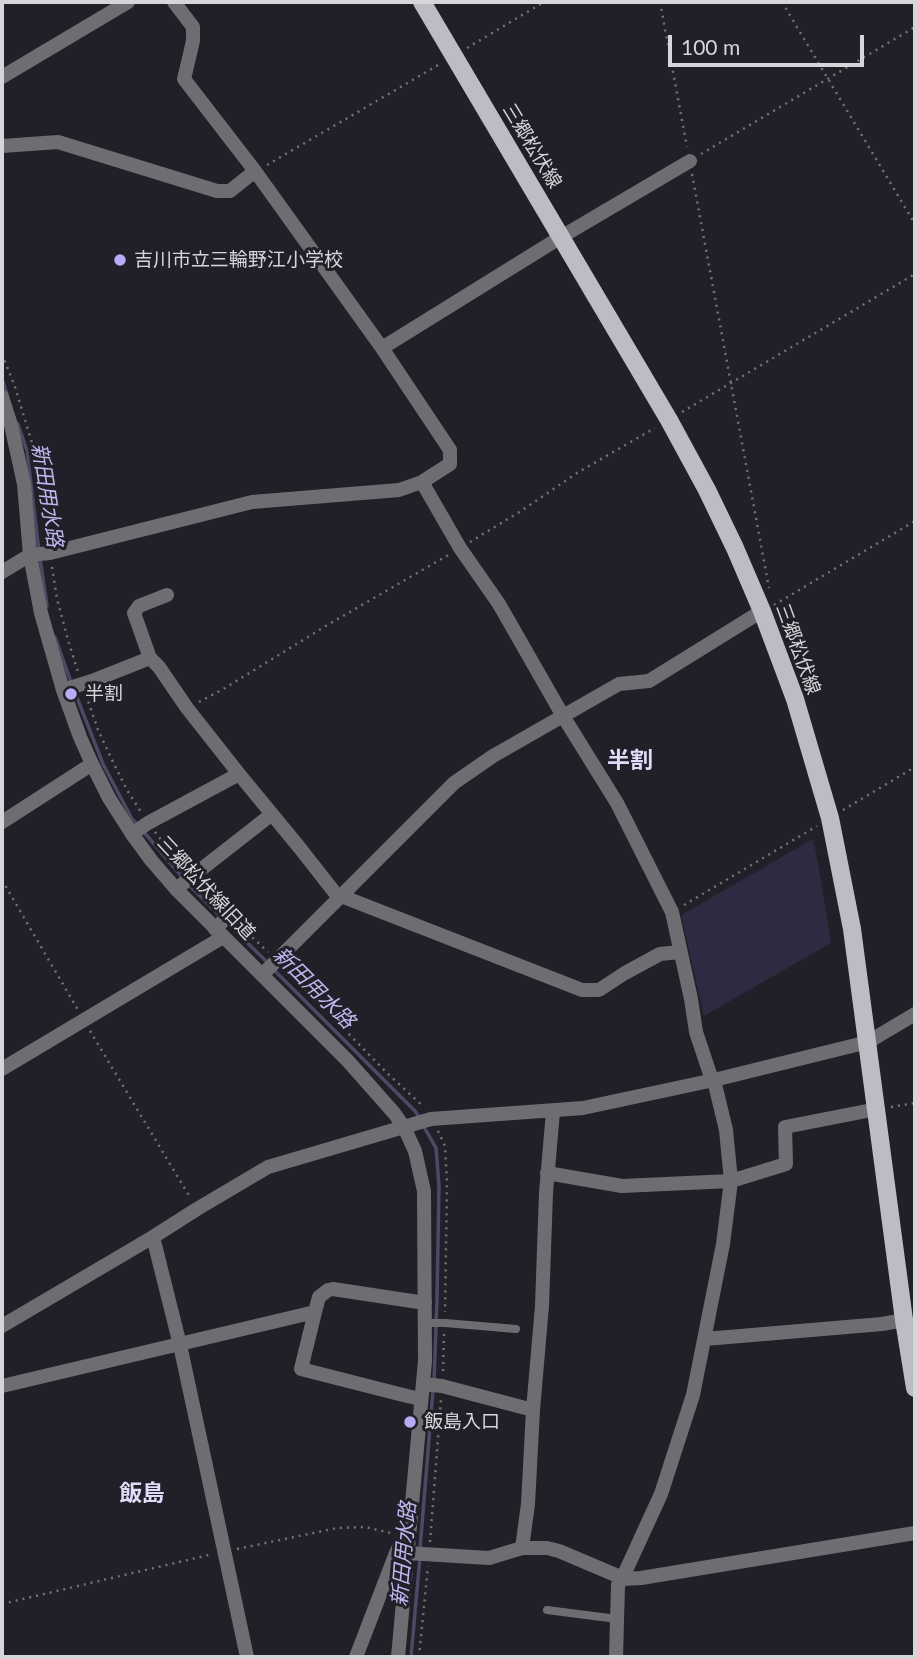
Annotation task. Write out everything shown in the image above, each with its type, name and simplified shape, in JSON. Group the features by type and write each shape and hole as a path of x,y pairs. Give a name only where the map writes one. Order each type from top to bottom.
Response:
{"main road":[{"name":"三郷松伏線","path":"422,2 669,420 707,490 762,611 795,699 830,818 852,929 915,1388"}],"street":[{"path":"2,76 128,2"},
{"path":"2,572 39,554 252,502 399,490 422,482 450,464 450,450 382,348 184,79 194,41 193,27 174,2"},
{"path":"2,146 58,142 217,191 230,191 255,172"},
{"path":"382,348 690,161"},
{"name":"三郷松伏線旧道","path":"2,397 11,425 39,554 41,613 72,687 80,737 109,797 139,829 151,860 183,883 222,926 269,968 394,1113 408,1125 424,1191 429,1388 409,1538 417,1554 398,1657"},
{"path":"422,482 460,548 499,604 617,803 672,912 696,1032 713,1080 726,1130 731,1181 723,1244 705,1339 692,1395 661,1494 618,1585 616,1657"},
{"path":"167,595 139,606 134,613 150,658 239,774 340,897 582,990 599,990 660,954 680,952"},
{"path":"269,968 454,783 493,756 620,684 649,681 762,611"},
{"path":"72,687 150,658"},
{"path":"2,822 92,764"},
{"path":"139,829 239,774"},
{"path":"183,883 272,814"},
{"path":"2,1069 84,1020 222,926"},
{"path":"2,1326 268,1167 432,1119 583,1108 713,1080 868,1042 915,1014"},
{"path":"547,1173 622,1186 731,1181 786,1164 785,1127 877,1109"},
{"path":"522,1548 528,1504 542,1306 552,1111"},
{"path":"153,1237 180,1345 247,1657"},
{"path":"425,1303 328,1290 319,1297 301,1369 407,1396 429,1388 533,1410"},
{"path":"2,1386 315,1312"},
{"path":"705,1339 904,1320"},
{"path":"417,1554 477,1559 522,1548 547,1548 622,1579 915,1533"},
{"path":"356,1657 396,1553 400,1545 409,1538"}],"lane":[{"path":"428,1323 516,1329"},
{"path":"547,1610 617,1619"}],"path":[{"path":"255,172 544,2"},
{"path":"660,2 770,593"},
{"path":"782,2 915,224"},
{"path":"690,161 915,27"},
{"path":"187,708 460,548 577,473 915,274"},
{"path":"2,354 42,476 39,554 57,599 68,640 72,687"},
{"path":"762,611 773,607 915,521"},
{"path":"672,912 915,766"},
{"path":"2,880 197,1209"},
{"path":"877,1109 915,1103"},
{"path":"2,1604 337,1528 365,1527 409,1538"}],"shaded area":[{"path":"813,839 831,943 704,1016 681,915"}],"waterway":[{"name":"新田用水路","path":"2,379 7,394"},
{"name":"新田用水路","path":"18,424 27,451 39,551"},
{"name":"新田用水路","path":"40,558 47,606"},
{"name":"新田用水路","path":"55,637 71,682"},
{"name":"新田用水路","path":"74,690 103,764 132,819 138,825"},
{"name":"新田用水路","path":"143,831 183,878"},
{"name":"新田用水路","path":"188,884 222,918"},
{"name":"新田用水路","path":"227,923 267,962"},
{"name":"新田用水路","path":"272,968 419,1117"},
{"name":"新田用水路","path":"424,1127 436,1148 439,1186 434,1382"},
{"name":"新田用水路","path":"420,1549 433,1390"},
{"name":"新田用水路","path":"411,1657 420,1557"}],"place":[{"name":"吉川市立三輪野江小学校","path":"120,260"},
{"name":"半割","path":"71,694"},
{"name":"飯島入口","path":"410,1422"}],"district":[{"name":"半割","path":"630,761"},
{"name":"飯島","path":"142,1494"}]}
